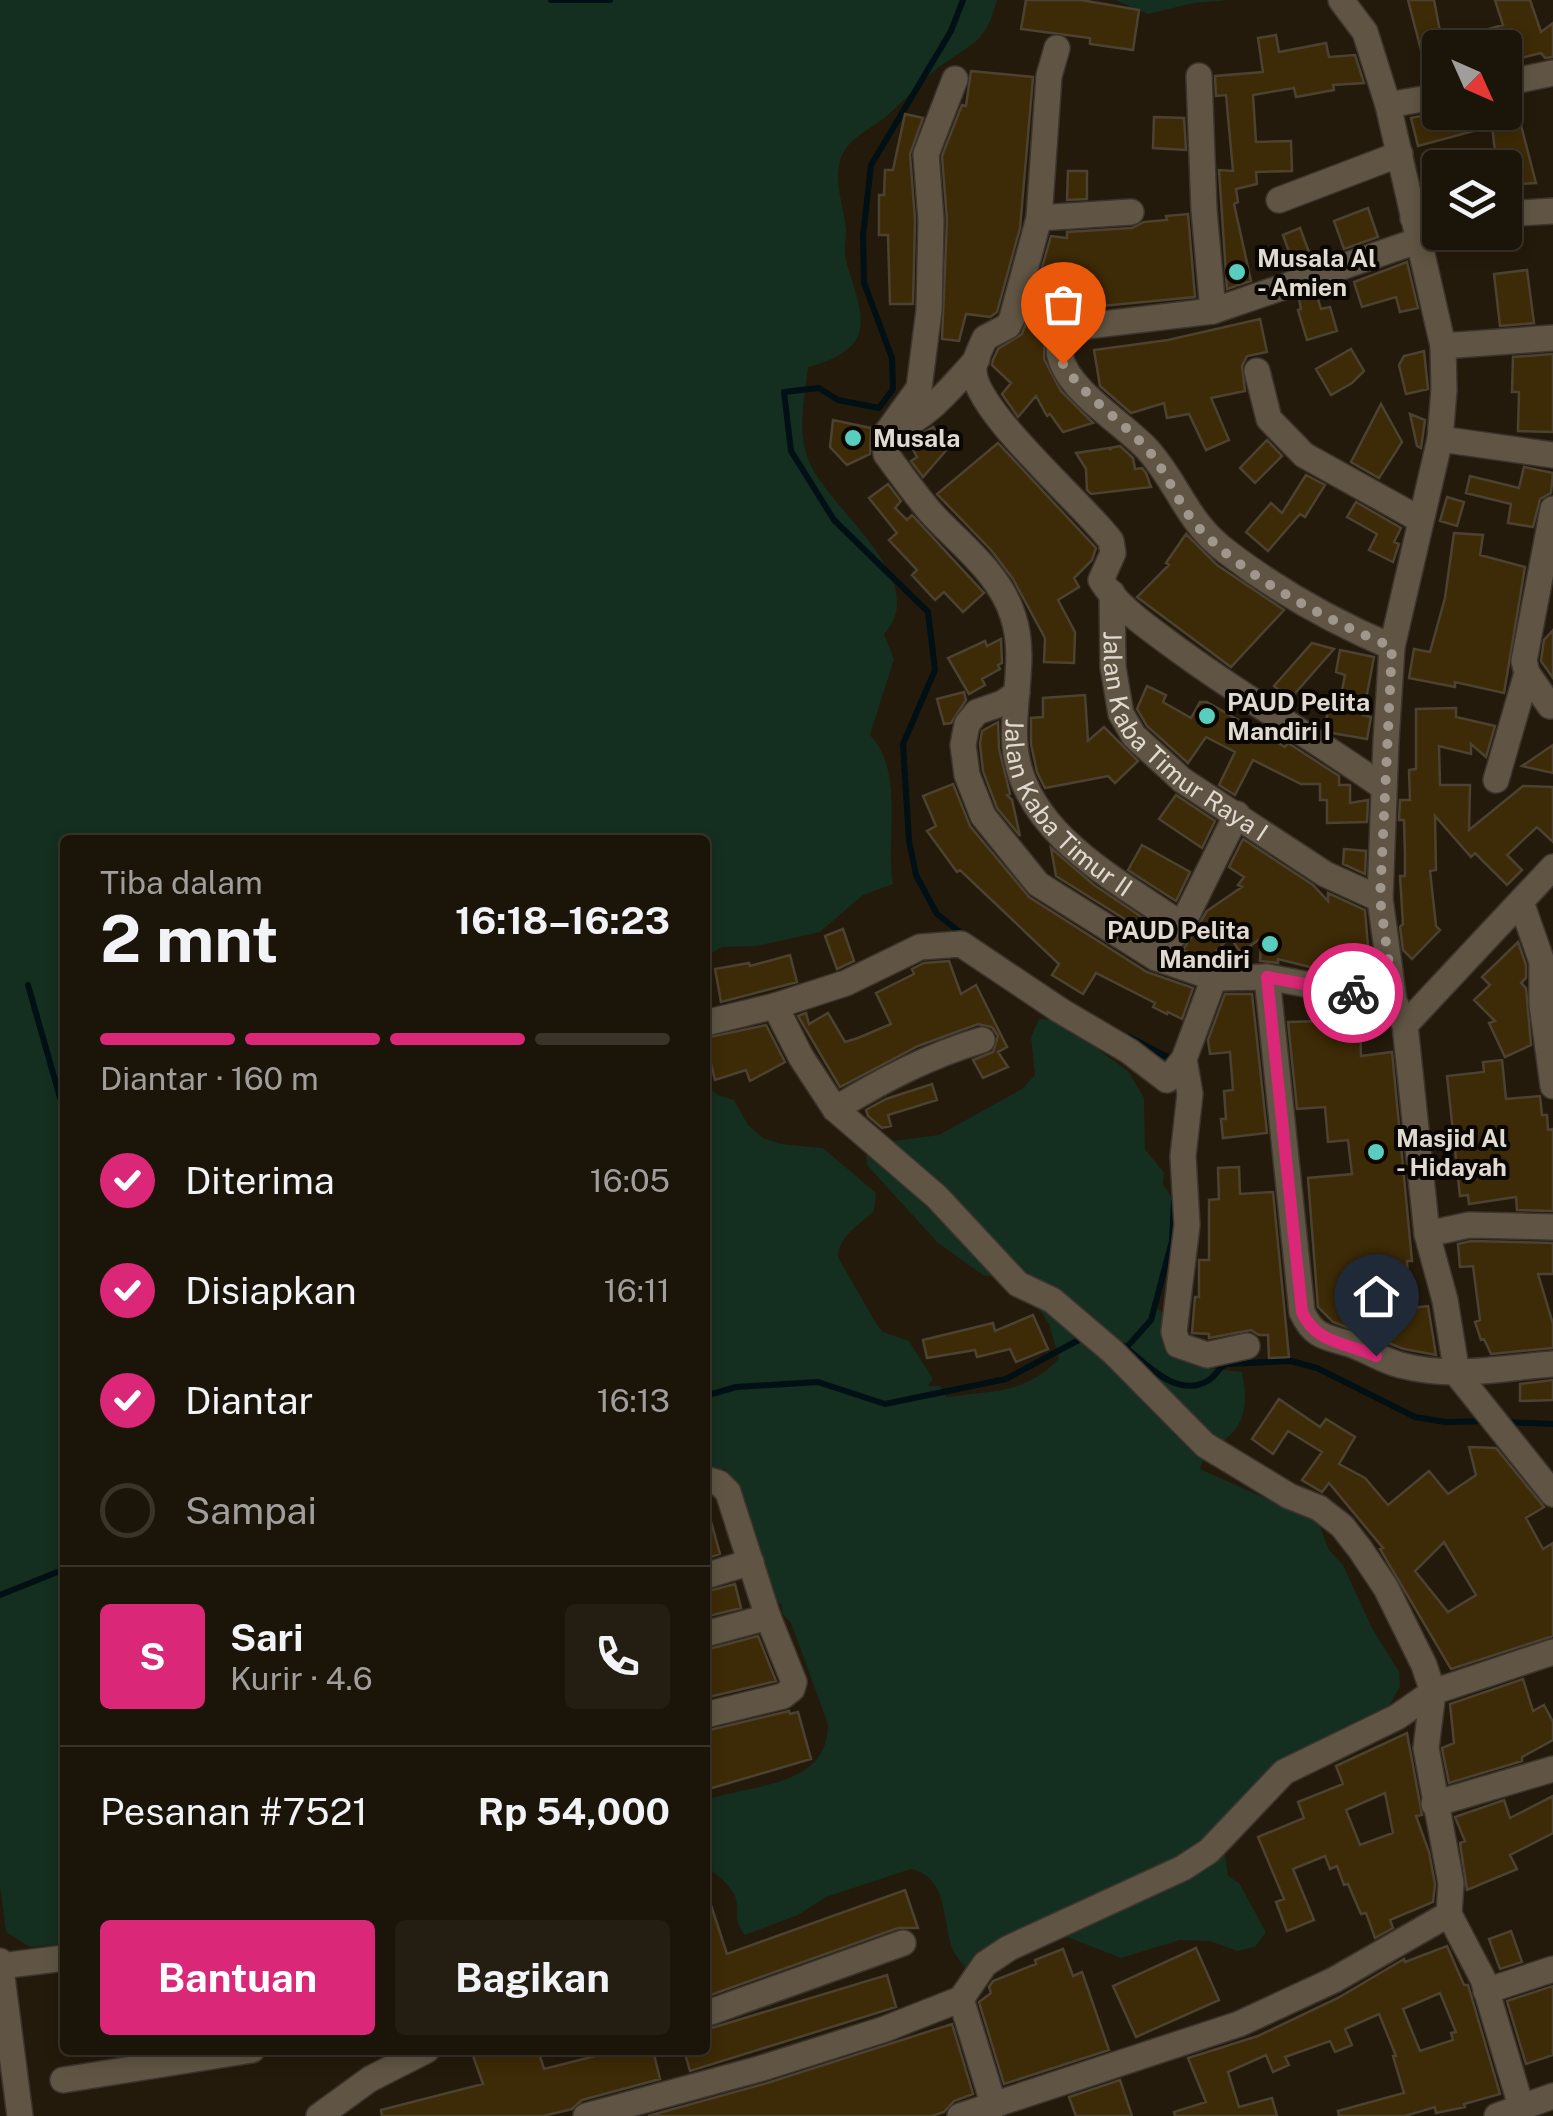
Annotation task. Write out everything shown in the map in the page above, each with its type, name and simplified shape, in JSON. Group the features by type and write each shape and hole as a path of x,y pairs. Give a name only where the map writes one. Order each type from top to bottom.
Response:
{"street":[{"path":"1342,0 1365,32 1388,105 1442,346 1440,439 1392,647 1380,899 1394,1001 1405,1025 1427,1234 1444,1300 1456,1374 1553,1494"},
{"path":"1057,48 1049,76 1039,218 1012,318 1008,326 985,338 974,367 980,392 1002,422 1111,541 1113,553 1101,580 1112,593"},
{"path":"1522,79 1553,73"},
{"path":"1199,76 1213,311"},
{"path":"885,435 919,388 929,310 926,154 956,79"},
{"path":"1388,105 1422,99"},
{"path":"1279,200 1400,154"},
{"path":"1522,213 1553,211"},
{"path":"1039,218 1132,212"},
{"path":"1392,647 1336,624 1267,582 1196,526 1161,467 1072,378 1059,354 1065,334 1078,326 1213,311 1422,226"},
{"path":"1442,346 1553,338"},
{"path":"885,435 928,412 976,359"},
{"path":"1257,371 1269,419 1304,455 1420,520"},
{"name":"Jalan Kaba Timur II","path":"885,435 886,454 930,512 998,583 1014,618 1019,656 1014,748 1028,798 1060,835 1182,925"},
{"path":"1440,439 1528,454 1553,454"},
{"path":"1496,780 1527,674 1525,649 1553,508"},
{"name":"Jalan Kaba Timur Raya I","path":"1112,593 1150,628 1225,685 1326,746 1383,787"},
{"name":"Jalan Kaba Timur Raya I","path":"1112,593 1113,666 1121,714 1134,736 1182,780 1325,874 1380,899"},
{"path":"1527,674 1552,706"},
{"path":"1017,693 1003,703 977,712 964,733 966,775 984,816 1038,884 1156,958 1214,978 1267,977 1394,1001"},
{"path":"1156,958 1182,925 1236,814"},
{"path":"1405,1025 1553,867"},
{"path":"1522,902 1542,962 1542,1004 1553,1086"},
{"path":"710,1022 775,1006 846,982 920,946 962,944 1061,1011 1129,1051 1166,1080 1179,1065 1214,978"},
{"path":"1267,977 1302,1312 1308,1325 1326,1340 1352,1345 1398,1365 1456,1374 1553,1364"},
{"path":"775,1006 801,1057 835,1109 937,1196 1018,1284 1052,1300 1112,1352 1205,1445 1288,1496 1319,1508 1342,1526 1386,1588 1424,1664 1433,1692 1426,1748 1451,1883 1449,1914 1486,1991 1522,2106"},
{"path":"835,1109 896,1072 938,1053 982,1040"},
{"path":"1179,1065 1190,1094 1183,1156 1187,1225 1174,1332 1178,1346 1207,1355 1247,1346"},
{"path":"1427,1234 1469,1225 1553,1227"},
{"path":"710,1481 728,1492 768,1617 794,1682 792,1690 784,1696 710,1715"},
{"path":"710,1574 751,1562"},
{"path":"710,1633 768,1617"},
{"path":"586,2116 620,2112 867,2035 962,2000 985,1964 997,1956 1183,1868 1209,1851 1284,1772 1397,1717 1433,1692 1553,1652"},
{"path":"1434,1804 1553,1769"},
{"path":"960,2116 1239,2024 1334,1980 1449,1914"},
{"path":"710,2012 903,1944"},
{"path":"12,2107 0,1965 60,1959"},
{"path":"1486,1991 1553,1969"},
{"path":"962,2000 994,2106"},
{"path":"63,2080 226,2055"},
{"path":"318,2116 370,2079 417,2055"},
{"path":"1497,2116 1553,2096"}],"green space":[{"path":"0,0 997,0 987,28 973,44 933,72 843,153 838,179 846,230 845,253 859,305 860,326 858,336 843,353 808,367 802,425 808,459 819,479 872,545 896,591 896,613 884,634 894,659 870,735 881,750 891,786 893,884 863,895 820,932 756,946 722,947 710,954 710,835 60,835 60,1944 30,1947 6,1932 0,1885"},
{"path":"1115,0 1230,0 1194,3 1148,14"},
{"path":"1039,1019 1057,1020 1090,1039 1128,1071 1144,1098 1145,1149 1164,1173 1163,1184 1176,1214 1172,1260 1153,1305 1164,1314 1171,1357 1198,1367 1242,1372 1244,1381 1244,1408 1238,1425 1207,1455 1200,1469 1318,1522 1329,1550 1343,1565 1372,1628 1399,1672 1400,1686 1388,1709 1221,1827 1228,1876 1239,1883 1266,1932 1255,1947 1237,1951 1210,1941 1180,1940 1121,1958 1057,1933 971,1974 955,1954 933,1882 911,1869 826,1897 798,1915 745,1935 738,1924 733,1892 710,1871 710,1799 801,1772 815,1761 825,1745 828,1724 791,1623 782,1613 782,1604 769,1600 726,1469 710,1471 710,1088 734,1100 748,1125 763,1138 823,1148 876,1193 874,1211 846,1237 838,1257 877,1325 883,1332 909,1341 933,1379 928,1386 940,1386 946,1397 1007,1389 1033,1379 1059,1359 1049,1324 1022,1282 983,1275 938,1243 867,1165 866,1156 893,1141 939,1135 1022,1089 1035,1075 1031,1037"}],"building":[{"path":"1026,0 1081,0 1139,10 1133,50 1090,44 1090,38 1021,29"},
{"path":"1408,0 1434,0 1440,30 1422,30 1422,54"},
{"path":"1495,0 1530,0 1541,32 1553,23 1553,57 1545,58 1541,53 1522,58 1522,30 1485,30 1503,25"},
{"path":"1276,35 1279,52 1326,43 1329,57 1355,55 1364,83 1333,85 1334,90 1296,97 1294,88 1253,95 1256,142 1291,141 1292,171 1256,172 1257,184 1236,189 1238,202 1234,204 1251,281 1227,289 1219,170 1233,171 1226,95 1216,96 1215,76 1263,72 1258,38"},
{"path":"971,71 1033,77 1020,228 997,312 990,317 966,314 959,341 942,339 947,220 942,156 962,105 966,106"},
{"path":"905,114 923,118 910,154 915,220 913,304 890,304 888,235 879,235 879,195 884,195 885,170 893,170"},
{"path":"1422,116 1422,130 1477,130 1418,146 1411,118"},
{"path":"1154,117 1184,118 1186,150 1153,148"},
{"path":"1522,129 1536,183 1522,184 1522,150 1495,150 1492,130"},
{"path":"1068,171 1087,171 1087,199 1067,200"},
{"path":"1368,208 1378,237 1344,249 1334,221"},
{"path":"1188,214 1195,297 1081,308 1078,277 1041,271 1051,236 1067,238 1067,232 1132,228 1144,222 1167,220 1166,216"},
{"path":"1300,228 1312,260 1294,266 1283,235"},
{"path":"1407,262 1418,308 1400,312 1396,297 1362,307 1354,282"},
{"path":"1527,270 1534,323 1500,326 1494,274"},
{"path":"1316,293 1321,309 1330,307 1337,331 1307,340 1298,310 1299,299"},
{"path":"1032,305 1062,307 1061,318 1045,336 1044,359 1061,391 1093,423 1063,432 1050,414 1047,416 1036,396 1018,417 1002,394 1011,383 992,365 993,360 998,349 1022,334"},
{"path":"1260,319 1267,352 1247,356 1242,366 1245,391 1211,398 1229,440 1206,450 1189,414 1167,418 1164,403 1131,413 1100,386 1094,350 1168,340"},
{"path":"1351,349 1364,371 1331,395 1316,369"},
{"path":"1424,351 1428,389 1406,394 1399,365 1404,356"},
{"path":"1553,354 1553,432 1518,431 1519,392 1512,392 1513,357"},
{"path":"1381,404 1402,442 1379,478 1351,462"},
{"path":"1410,414 1425,420 1421,448 1417,446"},
{"name":"Musala","path":"833,420 871,428 870,454 847,465 830,447"},
{"path":"933,427 949,447 923,477 911,461 917,457 909,442"},
{"path":"1267,440 1282,456 1255,483 1240,468"},
{"path":"998,443 1096,548 1092,560 1074,578 1079,587 1058,600 1075,632 1074,663 1044,662 1045,638 1013,579 937,494"},
{"path":"1120,446 1133,458 1135,469 1142,468 1146,473 1151,487 1091,494 1087,490 1086,469 1076,453"},
{"path":"1524,467 1553,473 1551,493 1540,499 1533,527 1508,523 1511,504 1466,493 1470,476 1519,488"},
{"path":"1306,475 1325,485 1305,517 1300,514 1268,551 1246,532 1271,503 1282,513"},
{"path":"888,484 901,501 895,508 907,520 912,515 984,593 963,612 944,592 935,600 912,575 917,570 889,540 897,533 869,498"},
{"path":"1447,497 1464,502 1457,526 1440,521"},
{"path":"1356,502 1401,528 1394,542 1399,544 1393,562 1369,550 1377,534 1347,517"},
{"path":"1454,533 1483,535 1480,555 1525,567 1504,693 1455,682 1455,687 1409,678 1414,649 1430,652 1445,598"},
{"path":"1186,534 1217,565 1284,610 1231,667 1137,597 1169,565 1166,563"},
{"path":"1553,630 1553,678 1541,661 1544,640"},
{"path":"1001,639 1000,669 982,679 985,685 969,694 948,658 985,641 987,646"},
{"path":"1312,643 1334,649 1290,699 1274,686"},
{"path":"1340,650 1374,657 1363,715 1371,717 1367,739 1332,733 1325,728 1328,709 1338,711 1345,675 1336,672"},
{"path":"1147,686 1166,695 1163,702 1191,718 1200,702 1207,702 1285,747 1288,743 1339,776 1339,785 1350,785 1350,803 1368,800 1367,822 1327,823 1327,800 1320,800 1320,784 1301,784 1253,760 1235,795 1219,785 1235,752 1206,737 1188,763 1147,726 1137,709"},
{"path":"964,692 966,700 951,723 944,724 937,699"},
{"path":"1085,695 1088,741 1104,727 1138,761 1115,783 1108,776 1045,788 1031,744 1031,718 1043,717 1043,698"},
{"path":"1456,708 1456,717 1495,726 1486,757 1471,744 1471,754 1439,746 1440,785 1470,785 1469,830 1523,786 1553,787 1553,842 1537,827 1507,855 1522,870 1507,885 1475,853 1471,857 1435,816 1436,870 1430,871 1436,926 1440,930 1412,959 1403,950 1400,927 1400,876 1405,876 1405,855 1400,800 1410,800 1409,770 1416,769 1416,709"},
{"path":"998,722 999,749 1010,794 1007,795 1012,800 1020,836 997,808 983,771 982,731"},
{"path":"1553,745 1553,773 1522,766"},
{"path":"953,784 970,826 1029,897 1147,972 1193,988 1182,1019 1153,1007 1155,1003 1096,973 1083,994 1052,975 1059,964 960,870 957,872 927,831 936,826 923,796"},
{"path":"1176,795 1215,821 1202,848 1159,819"},
{"path":"1243,839 1313,885 1328,901 1328,893 1365,910 1370,970 1330,972 1278,959 1278,963 1260,961 1261,938 1241,953 1230,937 1208,959 1183,950 1207,911 1242,887 1238,885 1244,877 1229,867"},
{"path":"1142,845 1190,872 1176,901 1128,870"},
{"path":"1051,848 1094,885 1158,928 1152,936 1056,876"},
{"path":"1344,849 1366,851 1365,874 1343,864"},
{"path":"843,929 854,961 837,969 825,936"},
{"path":"1518,942 1526,965 1526,978 1521,983 1526,988 1531,1045 1505,1057 1489,1023 1495,1021 1474,1000 1490,985 1482,977"},
{"path":"790,955 797,982 721,1002 715,969 749,963 750,966"},
{"path":"949,961 961,994 976,985 1007,1047 998,1052 1008,1067 983,1078 973,1060 993,1052 998,1036 992,1027 978,1024 918,1046 840,1087 798,1016 806,1013 809,1024 828,1013 845,1042 858,1038 891,1024 876,993 914,974 912,969 924,963"},
{"path":"1225,994 1252,994 1267,1133 1223,1138 1224,1091 1233,1090 1230,1052 1210,1054 1208,1040"},
{"path":"1360,1020 1361,1056 1392,1052 1412,1261 1407,1261 1410,1308 1428,1306 1436,1355 1404,1349 1333,1322 1318,1307 1308,1178 1352,1174 1348,1140 1328,1142 1325,1107 1297,1109 1288,1022"},
{"path":"766,1025 785,1062 750,1081 746,1070 715,1080 710,1037"},
{"path":"1502,1060 1506,1099 1540,1096 1542,1115 1547,1115 1548,1130 1553,1129 1553,1211 1517,1210 1516,1197 1469,1204 1468,1195 1460,1196 1447,1076 1484,1072 1483,1062"},
{"path":"932,1084 937,1100 888,1115 891,1126 882,1128 868,1116 866,1110 886,1099"},
{"path":"1239,1167 1240,1194 1273,1192 1289,1357 1269,1358 1268,1335 1251,1330 1209,1338 1209,1334 1192,1333 1195,1297 1199,1297 1199,1260 1209,1260 1209,1200 1219,1199 1218,1168"},
{"path":"1553,1243 1553,1274 1538,1274 1553,1324 1553,1348 1491,1354 1475,1322 1480,1320 1473,1266 1460,1267 1458,1244"},
{"path":"1033,1315 1048,1349 1016,1362 1010,1349 977,1357 975,1350 927,1358 923,1340 993,1323 995,1331"},
{"path":"1553,1380 1553,1400 1520,1401 1520,1384"},
{"path":"1279,1399 1320,1427 1326,1419 1355,1437 1339,1464 1365,1478 1388,1505 1429,1471 1448,1494 1476,1475 1469,1447 1496,1448 1544,1507 1526,1518 1543,1549 1553,1543 1553,1636 1451,1669 1380,1549 1383,1548 1329,1483 1322,1492 1302,1480 1322,1452 1288,1431 1273,1454 1252,1439","holes":["1444,1542 1476,1595 1448,1612 1415,1571"]},
{"path":"710,1518 720,1554 710,1557"},
{"path":"735,1584 741,1608 710,1616 710,1591"},
{"path":"758,1636 776,1681 710,1697 710,1649"},
{"path":"1523,1679 1533,1711 1544,1705 1553,1722 1553,1740 1522,1757 1522,1761 1449,1783 1442,1748 1454,1743 1450,1704"},
{"path":"798,1712 811,1759 710,1789 710,1730"},
{"path":"1407,1733 1422,1815 1416,1816 1435,1884 1433,1902 1390,1920 1393,1928 1375,1938 1366,1913 1361,1914 1337,1866 1330,1869 1325,1856 1293,1869 1314,1920 1287,1931 1276,1902 1284,1899 1258,1837 1304,1818 1298,1802 1343,1784 1336,1766","holes":["1385,1793 1393,1833 1360,1845 1346,1810"]},
{"path":"1553,1796 1553,1833 1510,1855 1517,1869 1467,1890 1460,1843 1465,1841 1455,1817 1504,1800 1510,1818"},
{"path":"905,1890 918,1928 898,1928 710,1995 710,1902 727,1954"},
{"path":"1511,1931 1522,1962 1500,1969 1489,1939"},
{"path":"1447,1946 1464,1985 1468,1985 1500,2094 1436,2113 1435,2107 1405,2116 1339,2116 1338,2111 1404,2093 1396,2056 1379,2014 1345,2029 1352,2045 1335,2052 1330,2041 1285,2057 1289,2065 1273,2072 1266,2055 1228,2072 1239,2107 1272,2098 1277,2116 1175,2116 1174,2112 1206,2102 1188,2058 1258,2036 1338,1998 1404,1959 1405,1962","holes":["1440,1993 1456,2032 1451,2033 1453,2040 1420,2051 1403,2009"]},
{"path":"1196,1948 1219,2000 1136,2037 1113,1986"},
{"path":"1063,1949 1073,1976 1082,1972 1109,2050 1004,2084 979,2002 991,1993 993,1981"},
{"path":"887,1975 896,2007 690,2071 685,2055 710,2055 710,2028"},
{"path":"1553,1986 1553,2055 1526,2064 1507,2001"},
{"path":"952,2024 973,2094 932,2116 648,2116 764,2084"},
{"path":"473,2055 540,2055 544,2069 599,2055 654,2055 660,2079 582,2100 572,2109 543,2116 382,2116 381,2110 483,2084"},
{"path":"1120,2080 1132,2116 1076,2116 1069,2097"}],"waterway":[{"path":"551,0 610,0"},
{"path":"963,0 951,31 871,165 863,236 864,283 892,358 893,389 879,408 838,400 819,388 784,392 791,451 834,520 928,612 935,670 903,744 909,841 916,875 937,914 965,936"},
{"path":"28,985 60,1097"},
{"path":"1129,1037 1175,1061"},
{"path":"1126,1348 1151,1320 1172,1241 1174,1201"},
{"path":"710,1395 736,1387 818,1382 885,1404 1006,1379 1086,1336"},
{"path":"1124,1346 1152,1370 1186,1386 1209,1380 1226,1364 1291,1361 1317,1368 1415,1417 1445,1422 1487,1421"},
{"path":"1504,1422 1553,1424"},
{"path":"0,1595 60,1571"}],"way so far":[{"path":"1063,364 1092,400 1147,449 1196,526 1267,582 1336,624 1392,647 1380,899 1394,1001 1353,993"}],"place":[{"name":"Musala Al - Amien","path":"1237,272"},
{"name":"Musala","path":"853,438"},
{"name":"PAUD Pelita Mandiri I","path":"1207,716"},
{"name":"PAUD Pelita Mandiri","path":"1270,944"},
{"name":"Masjid Al - Hidayah","path":"1376,1152"}],"route":[{"path":"1353,993 1267,977 1302,1312 1308,1325 1326,1340 1352,1345 1376,1356"}]}
